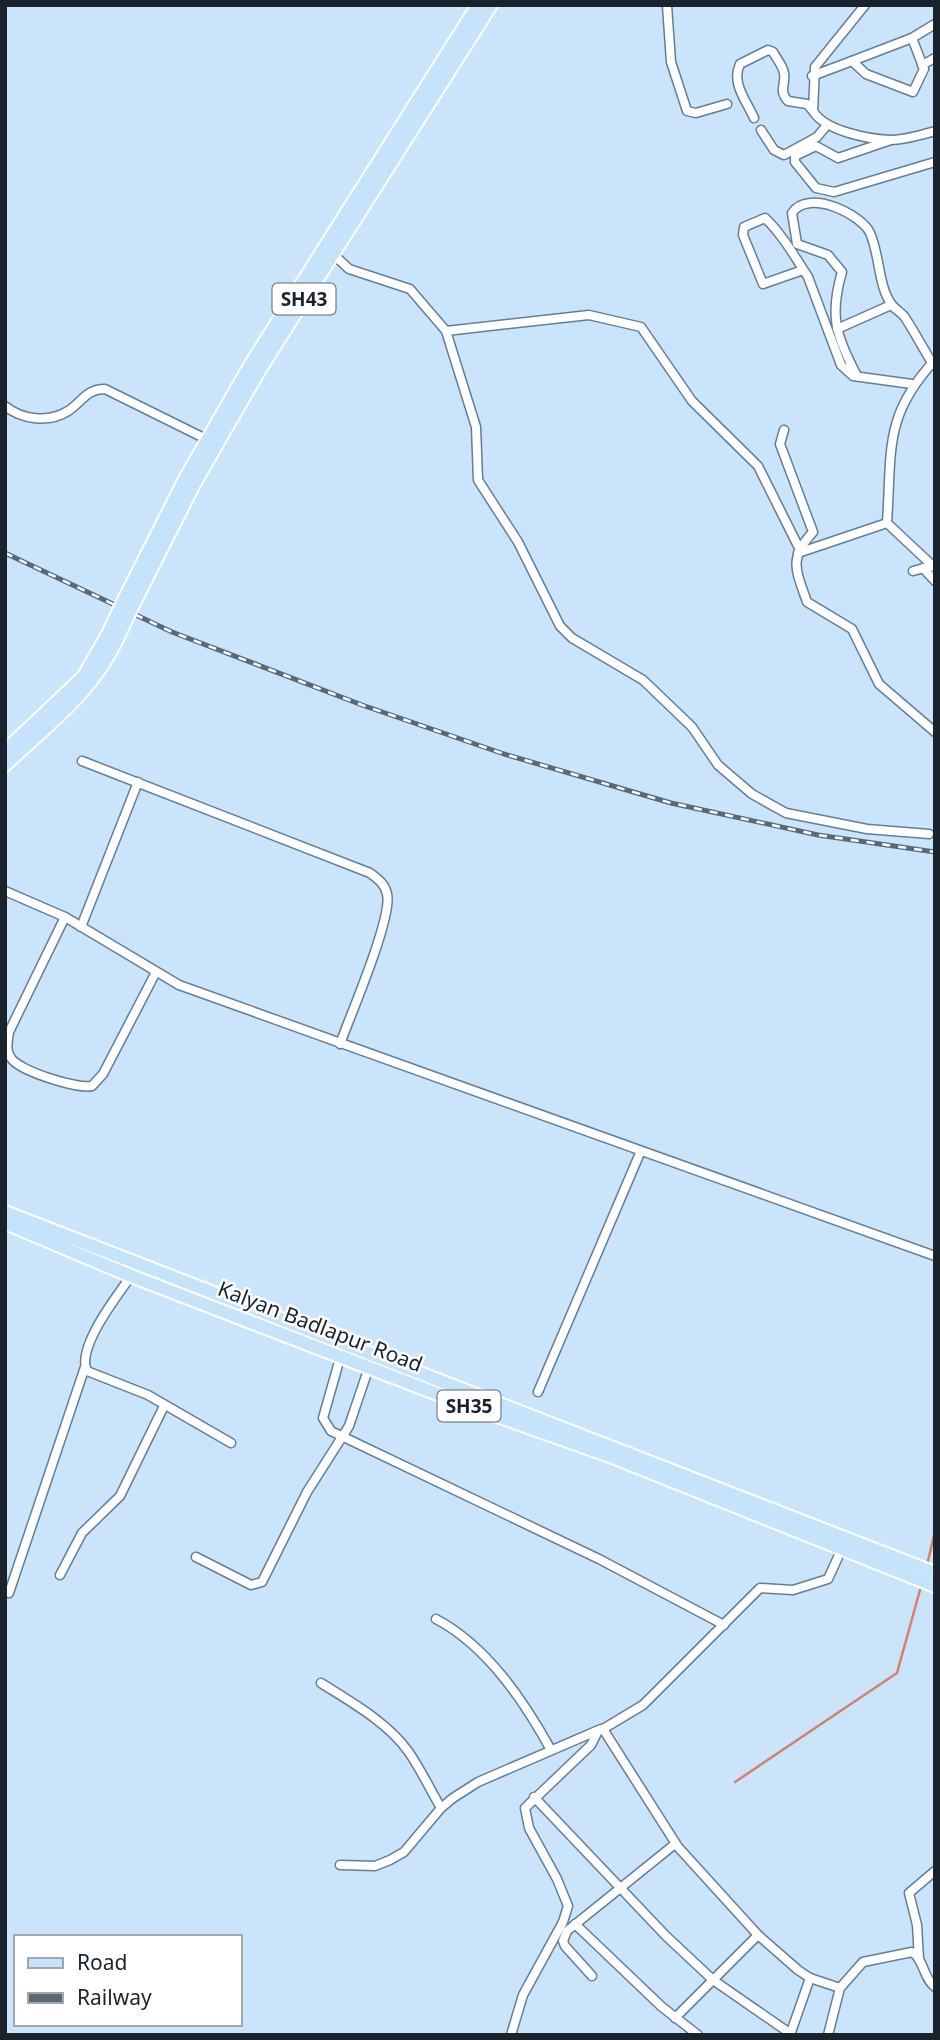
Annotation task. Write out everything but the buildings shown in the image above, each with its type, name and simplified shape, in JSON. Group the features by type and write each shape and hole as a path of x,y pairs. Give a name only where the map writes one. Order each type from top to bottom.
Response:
{"main road":[{"name":"SH43","path":"129,600 327,251 478,5"},
{"name":"SH43","path":"5,765 93,683 129,600 206,439 491,5"},
{"name":"SH43","path":"5,751 80,681 113,636"},
{"name":"Kalyan Badlapur Road","path":"5,1212 85,1250 131,1276 342,1349 369,1367 439,1387"},
{"name":"Kalyan Badlapur Road","path":"5,1223 85,1250 934,1579"}],"street":[{"path":"667,5 671,62 687,111 696,113 727,104"},
{"path":"813,111 813,76 820,58 865,5"},
{"path":"813,76 912,38 935,24"},
{"path":"852,61 866,74 913,92 921,79 922,65 912,38"},
{"path":"754,118 737,84 737,72 740,64 768,50 773,52 783,71 781,89 788,101 807,104 827,125 891,140"},
{"path":"922,65 935,58"},
{"path":"761,130 774,150 784,155 817,137 827,125"},
{"path":"935,131 891,140 838,158 816,146 795,156 794,162 816,188 834,192 935,162"},
{"path":"857,376 839,342 837,329 833,300 842,272 828,255 797,244 792,225 792,213 797,207 817,201 828,203 868,229 879,257 880,279 891,305 902,314 933,361 912,384 894,422 887,523 930,567 935,581"},
{"path":"803,270 763,284 743,235 744,227 765,218 803,270 841,365 857,376 912,384"},
{"path":"327,251 349,269 410,289 446,331 476,428 478,480 518,542 560,626 572,638 643,680 692,727 718,765 752,794 774,807 786,813 867,829 929,834"},
{"path":"837,329 891,305"},
{"path":"446,331 589,315 641,327 692,401 758,467 799,550"},
{"path":"5,406 24,416 54,418 68,411 87,393 105,389 206,439"},
{"path":"784,430 780,444 813,532 799,550 795,567 807,602 852,629 879,684 935,732"},
{"path":"799,550 887,523"},
{"path":"914,571 930,567"},
{"path":"82,761 370,873 380,880 387,891 388,902 383,923 340,1044"},
{"path":"81,927 138,782"},
{"path":"5,891 65,917 179,985 639,1153 935,1256"},
{"path":"65,917 9,1032 8,1052 16,1064 72,1085 92,1086 103,1074 156,972"},
{"path":"538,1392 639,1153"},
{"path":"9,1593 85,1367 84,1356 101,1321 131,1276"},
{"path":"342,1349 323,1418 327,1427 342,1438 599,1559 724,1625"},
{"path":"85,1367 92,1374 148,1395 231,1443"},
{"path":"195,1557 251,1585 262,1583 307,1492 342,1438 356,1409 369,1367"},
{"path":"61,1575 82,1533 120,1496 164,1406"},
{"path":"340,1865 375,1866 390,1860 404,1852 441,1808 478,1782 601,1730 643,1705 760,1588 793,1590 828,1579 844,1544"},
{"path":"436,1619 456,1630 478,1649 527,1709 551,1750"},
{"path":"321,1684 357,1706 397,1738 408,1751 441,1808"},
{"path":"511,2035 523,1995 567,1914 564,1892 525,1815 525,1808 591,1745 601,1730"},
{"path":"601,1730 676,1844 758,1935 810,1978 840,1988"},
{"path":"534,1797 713,1980 791,2034 810,1978"},
{"path":"592,1976 571,1954 563,1941 575,1924 676,1844"},
{"path":"935,1871 909,1894 917,1926 919,1959 926,1979 935,1987"},
{"path":"575,1924 675,2018 698,2035"},
{"path":"675,2018 758,1935"},
{"path":"828,2035 840,1988 863,1962 912,1952 919,1959"}],"waterway":[{"path":"927,1565 935,1531"},
{"path":"735,1782 897,1673 920,1590"}],"railway":[{"path":"5,553 172,632 362,705 504,754 671,803 818,835 935,852"}]}
